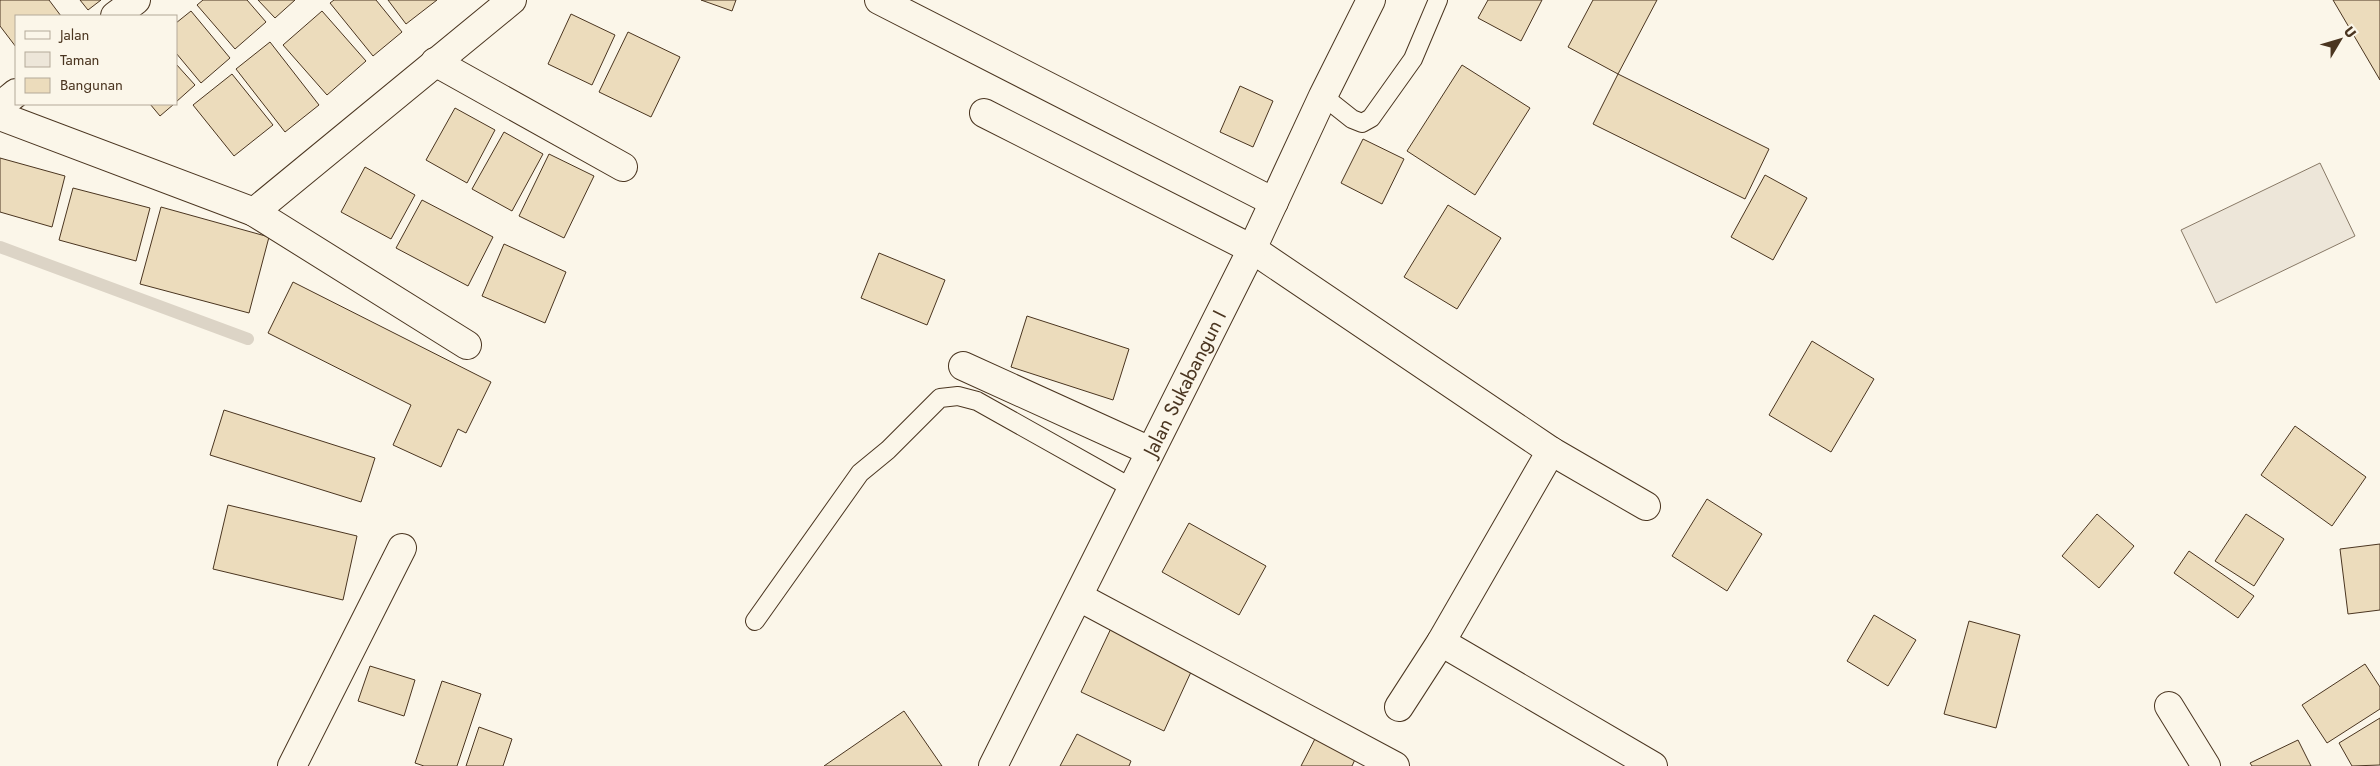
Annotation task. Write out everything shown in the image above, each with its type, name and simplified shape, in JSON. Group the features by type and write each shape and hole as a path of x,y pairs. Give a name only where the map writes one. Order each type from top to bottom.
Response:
{"street":[{"path":"116,15 136,0"},
{"path":"254,212 512,0"},
{"path":"879,0 1274,202"},
{"name":"Jalan Sukabangun I","path":"993,766 1080,597 1150,451 1252,249 1323,96 1371,0"},
{"path":"435,62 623,167"},
{"path":"0,106 15,95"},
{"path":"984,114 1252,249 1551,451 1646,506"},
{"path":"0,116 254,212 467,345"},
{"path":"963,366 1150,451"},
{"path":"1399,707 1441,642 1551,451"},
{"path":"292,766 402,548"},
{"path":"1080,597 1394,766"},
{"path":"1441,642 1653,766"},
{"path":"2169,706 2206,766"}],"lane":[{"path":"1323,96 1352,119 1362,123 1371,118 1413,59 1438,0"},
{"path":"755,621 860,473 888,450 940,398 958,396 977,402 1132,488"}],"green space":[{"path":"2320,163 2355,236 2216,303 2181,230"}],"building":[{"path":"0,0 49,0 60,15 15,15 15,46 0,26"},
{"path":"80,0 101,0 88,10"},
{"path":"203,0 247,0 266,22 235,49 197,5"},
{"path":"258,0 295,0 275,18"},
{"path":"334,0 376,0 402,32 373,56 330,3"},
{"path":"388,0 437,0 406,24"},
{"path":"701,0 736,0 732,11"},
{"path":"1488,0 1542,0 1521,41 1478,18"},
{"path":"1593,0 1657,0 1618,74 1568,47"},
{"path":"2333,0 2380,0 2380,80"},
{"path":"191,11 230,58 201,83 178,55 178,21"},
{"path":"322,11 366,61 327,95 283,45"},
{"path":"571,14 615,35 592,85 548,64"},
{"path":"628,32 680,57 651,117 599,92"},
{"path":"270,42 319,105 285,132 236,69"},
{"path":"1462,65 1530,108 1475,195 1407,151"},
{"path":"178,66 195,85 178,100"},
{"path":"232,74 273,125 234,156 193,105"},
{"path":"1618,74 1769,149 1745,199 1593,124"},
{"path":"1240,86 1273,101 1253,147 1220,132"},
{"path":"151,105 173,105 160,116"},
{"path":"455,108 495,130 467,183 426,160"},
{"path":"504,132 543,154 512,211 472,189"},
{"path":"1363,139 1404,159 1382,204 1341,183"},
{"path":"549,154 594,176 564,238 519,216"},
{"path":"0,158 65,176 52,227 0,212"},
{"path":"365,167 415,195 391,239 341,212"},
{"path":"1765,175 1807,198 1773,260 1731,237"},
{"path":"73,188 150,208 136,261 59,240"},
{"path":"422,200 493,237 468,286 396,248"},
{"path":"1448,205 1501,238 1457,309 1404,277"},
{"path":"161,207 269,237 249,313 140,284"},
{"path":"504,244 566,272 545,323 482,296"},
{"path":"879,253 945,280 927,325 861,298"},
{"path":"293,282 491,382 466,433 458,429 441,467 393,445 411,405 268,333"},
{"path":"1027,316 1129,349 1113,400 1011,367"},
{"path":"1812,341 1874,379 1831,452 1769,415"},
{"path":"224,410 375,458 361,502 210,455"},
{"path":"2295,426 2366,477 2332,526 2261,475"},
{"path":"1707,499 1762,534 1727,591 1672,556"},
{"path":"228,505 357,536 343,600 213,569"},
{"path":"2097,514 2134,546 2099,588 2062,556"},
{"path":"2246,514 2284,539 2254,586 2215,561"},
{"path":"1189,523 1266,566 1239,615 1162,572"},
{"path":"2380,544 2380,610 2348,614 2340,549"},
{"path":"2189,551 2254,596 2238,618 2174,573"},
{"path":"1874,615 1916,640 1888,686 1847,661"},
{"path":"1969,621 2020,635 1996,728 1944,714"},
{"path":"1114,622 1196,661 1164,731 1081,692"},
{"path":"2365,664 2380,687 2380,709 2327,743 2302,705"},
{"path":"370,666 415,680 404,716 358,701"},
{"path":"442,681 481,694 457,766 424,766 415,763"},
{"path":"904,711 942,766 824,766"},
{"path":"2380,718 2380,765 2352,766 2339,743"},
{"path":"479,727 512,739 503,766 466,766"},
{"path":"1318,733 1358,753 1352,766 1301,766"},
{"path":"1077,734 1131,761 1129,766 1060,766"},
{"path":"2298,740 2311,766 2252,766 2250,763"}],"waterway":[{"path":"0,247 248,339"}]}
